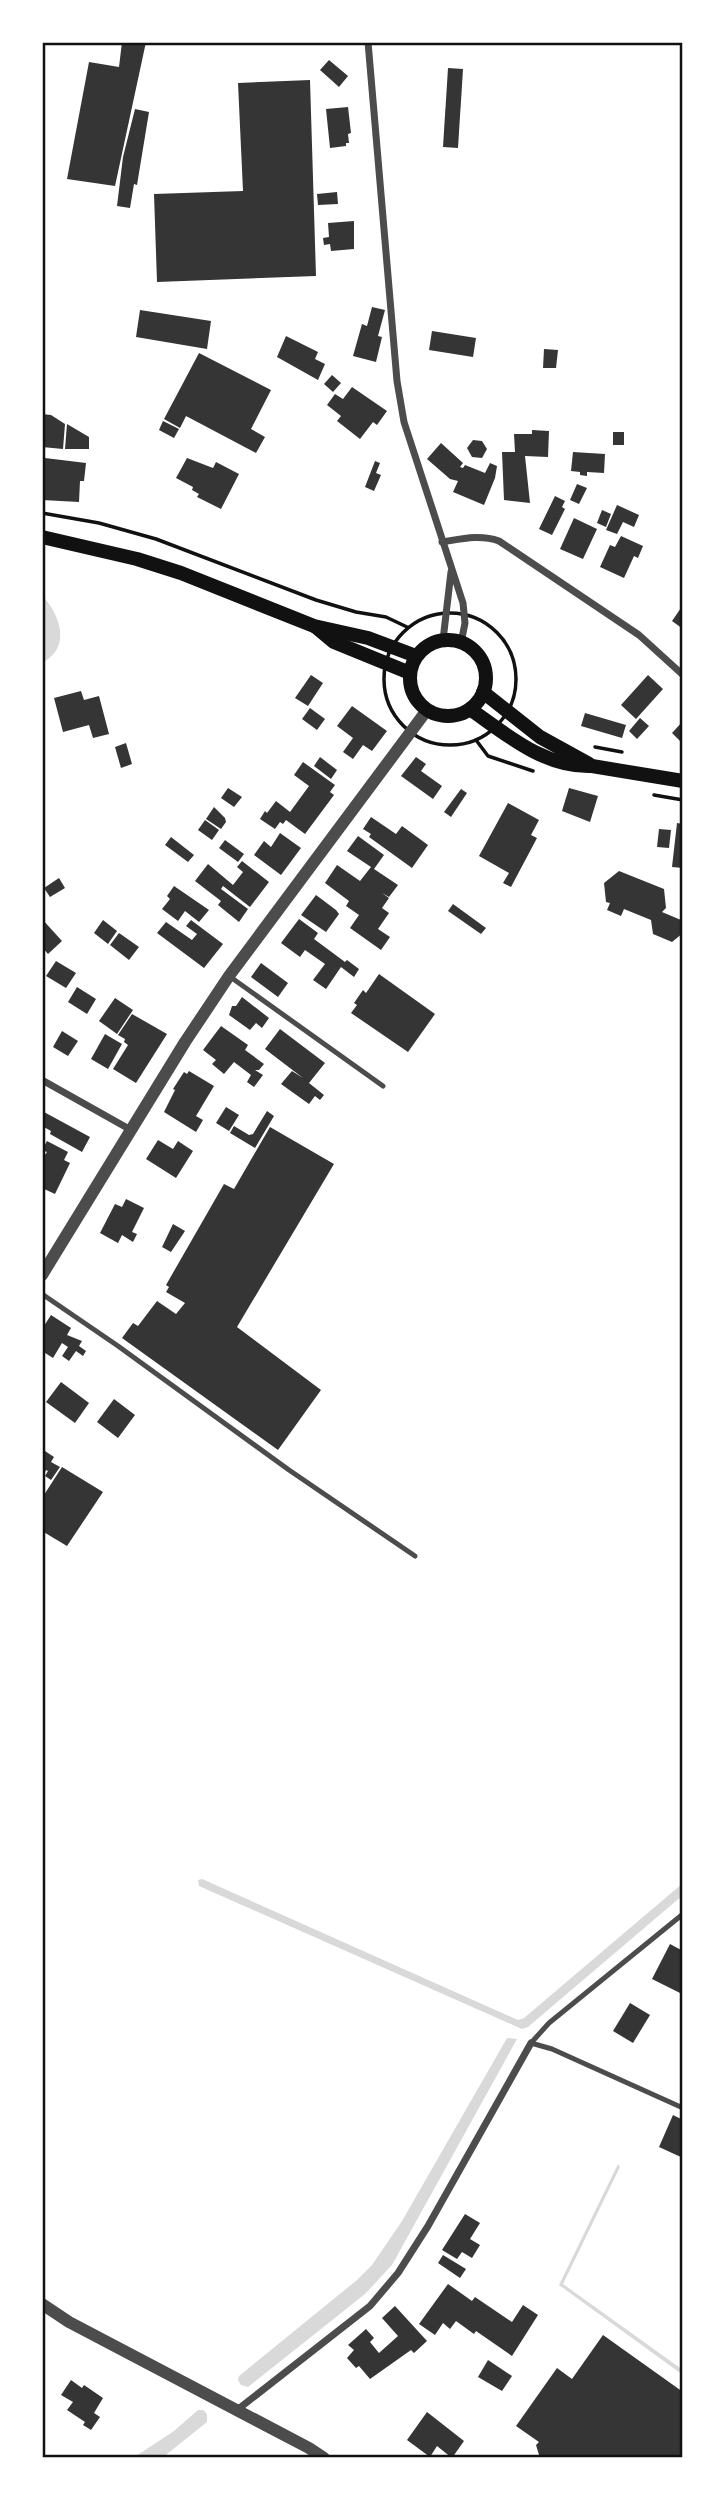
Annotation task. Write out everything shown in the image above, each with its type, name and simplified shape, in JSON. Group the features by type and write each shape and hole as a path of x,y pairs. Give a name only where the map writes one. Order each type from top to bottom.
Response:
{"main road":[{"path":"42,537 148,562 314,626 368,638 416,656"},
{"path":"314,626 334,642 410,673"},
{"path":"443,640 461,643 468,646 480,659 485,675 483,692 470,709 453,716 426,710 411,690 410,673 416,656 428,645 443,640"},
{"path":"483,692 540,737 592,766"},
{"path":"470,709 532,750 558,763 683,781"}],"street":[{"path":"368,42 397,381 404,422 451,571 460,589 465,614 461,643"},
{"path":"442,542 478,537 499,541 639,635 683,675"},
{"path":"443,640 451,571"},
{"path":"42,1275 185,1042 229,976 426,710"},
{"path":"42,1080 131,1130"},
{"path":"237,2410 370,2306 391,2283 428,2226 531,2043"},
{"path":"42,2304 69,2322 324,2458"}],"lane":[{"path":"229,976 383,1086"},
{"path":"42,1294 415,1556"},
{"path":"683,1914 549,2023 531,2043 552,2049 683,2108"}],"path":[{"path":"42,513 99,523 156,539 310,598 356,612 386,617 407,627 423,618 445,612"},
{"path":"410,730 426,742 455,746 476,740 495,727 512,705 517,687 516,668 510,651 491,627 465,614"},
{"path":"586,744 627,753"}],"shaded area":[{"path":"42,595 58,621 60,640 51,656 42,663"},
{"path":"202,1879 518,2020 524,2018 683,1883 683,1895 528,2027 522,2029 199,1886 198,1880"},
{"path":"507,2038 517,2039 392,2265 365,2294 248,2387 241,2385 239,2376 372,2265 402,2221"},
{"path":"618,2164 620,2167 563,2284 683,2370 683,2375 559,2285"},
{"path":"198,2410 207,2414 207,2422 162,2458 133,2458 174,2431"}],"building":[{"path":"122,42 146,42 115,186 67,179 89,62 119,67"},
{"path":"329,60 348,76 339,87 320,70"},
{"path":"448,68 463,69 458,148 443,147"},
{"path":"310,80 316,276 157,282 154,194 243,191 238,83"},
{"path":"348,107 351,133 348,134 349,143 346,143 346,146 330,148 326,109"},
{"path":"135,109 149,112 137,185 134,184 130,208 117,206 123,157"},
{"path":"337,192 338,204 318,205 317,194"},
{"path":"354,221 354,249 331,251 330,244 324,245 323,238 329,237 328,223"},
{"path":"372,307 385,310 378,336 382,337 376,362 353,356 362,324 367,326"},
{"path":"140,310 211,321 207,349 136,337"},
{"path":"432,331 476,338 473,357 429,350"},
{"path":"286,336 318,352 315,359 325,364 318,380 277,357"},
{"path":"544,349 558,350 556,368 543,368"},
{"path":"199,353 271,390 251,429 265,437 256,453 186,416 180,428 164,419"},
{"path":"332,375 341,383 333,392 324,384"},
{"path":"352,387 387,411 377,425 373,422 360,439 337,421 341,416 327,405 335,394 343,399"},
{"path":"42,414 51,415 65,424 63,449 42,447"},
{"path":"163,421 179,429 174,438 159,430"},
{"path":"67,424 89,437 89,449 65,449"},
{"path":"532,430 549,431 548,457 525,456 530,503 504,500 502,452 515,452 514,434 532,434"},
{"path":"613,432 624,432 624,445 613,445"},
{"path":"473,440 482,441 487,449 482,458 472,457 467,448"},
{"path":"441,443 463,463 460,467 465,465 485,473 490,463 497,466 484,505 453,492 458,481 450,479 427,459"},
{"path":"573,452 605,454 604,473 587,472 587,476 571,471"},
{"path":"45,458 86,463 84,481 80,481 79,502 42,500"},
{"path":"187,458 213,468 216,462 239,474 221,509 197,497 199,494 192,490 193,487 176,478"},
{"path":"375,461 380,463 376,473 381,475 374,491 365,487"},
{"path":"577,484 587,488 579,504 570,500"},
{"path":"555,496 565,501 562,507 565,509 552,535 539,529"},
{"path":"617,505 639,515 634,527 623,522 617,534 606,530"},
{"path":"602,510 611,514 606,527 597,523"},
{"path":"574,518 597,529 583,559 560,549"},
{"path":"621,536 643,546 638,558 634,556 624,578 600,567 610,545 615,547"},
{"path":"683,605 683,629 672,621"},
{"path":"311,675 323,683 308,706 295,698"},
{"path":"648,675 663,689 636,719 621,705"},
{"path":"81,691 84,700 99,696 109,734 93,738 89,725 63,732 54,698"},
{"path":"352,706 387,731 372,751 363,745 353,759 343,752 353,738 337,726"},
{"path":"310,708 325,719 317,730 302,719"},
{"path":"585,713 626,725 622,738 581,726"},
{"path":"640,718 649,726 637,739 629,731"},
{"path":"683,721 683,744 672,733"},
{"path":"126,743 132,764 121,768 115,747"},
{"path":"320,757 337,770 331,779 314,766"},
{"path":"416,757 426,764 421,771 442,786 433,799 401,776"},
{"path":"303,762 335,785 330,792 334,795 305,834 286,820 283,824 280,822 275,829 260,819 276,801 290,812 309,786 294,775"},
{"path":"228,788 242,797 234,807 221,798"},
{"path":"569,788 598,796 590,822 562,811"},
{"path":"461,789 467,793 451,817 444,812"},
{"path":"508,803 539,820 531,835 537,838 511,887 503,883 509,873 479,856"},
{"path":"214,807 225,818 226,822 221,829 206,819"},
{"path":"371,817 396,834 402,826 428,845 412,868 369,837 371,834 363,829"},
{"path":"205,820 219,830 212,840 198,830"},
{"path":"677,823 683,824 683,868 672,867"},
{"path":"659,829 671,830 669,848 657,847"},
{"path":"280,833 301,848 281,875 254,855 264,841 271,847"},
{"path":"358,836 384,855 374,869 398,885 389,897 382,893 389,898 382,908 389,913 378,929 390,937 381,950 350,928 359,915 346,906 349,901 325,883 337,865 360,881 371,867 347,851"},
{"path":"171,837 194,855 188,862 165,845"},
{"path":"225,840 244,854 238,862 219,848"},
{"path":"242,861 269,882 250,907 223,886 221,889 248,909 239,922 218,905 221,901 195,881 208,864 233,885 243,872 237,867"},
{"path":"619,871 664,889 666,908 662,912 681,920 683,933 672,942 653,934 651,920 624,909 621,916 607,910 610,903 606,902 604,883"},
{"path":"59,878 65,888 50,897 44,888"},
{"path":"174,886 209,910 199,922 185,911 178,921 162,909 170,899 167,896"},
{"path":"316,895 339,914 326,932 301,915"},
{"path":"453,904 486,928 481,934 448,911"},
{"path":"42,919 62,941 48,954 42,947"},
{"path":"299,919 318,933 314,939 359,969 354,977 341,967 326,989 313,980 325,964 305,950 300,957 281,943"},
{"path":"103,920 117,931 108,944 94,933"},
{"path":"191,920 223,944 204,968 157,933 166,922 192,940 197,934 186,926"},
{"path":"119,933 139,947 129,960 110,945"},
{"path":"56,961 76,973 66,988 46,976"},
{"path":"261,963 288,983 278,997 251,977"},
{"path":"379,974 435,1014 408,1052 351,1013 363,990 366,993"},
{"path":"77,987 96,999 87,1014 68,1002"},
{"path":"242,997 269,1018 262,1028 256,1023 250,1030 229,1015 232,1006 236,1006"},
{"path":"115,998 133,1010 117,1034 99,1021"},
{"path":"132,1014 167,1034 136,1083 113,1069 128,1045 124,1042 125,1039 118,1035"},
{"path":"221,1026 248,1045 245,1050 264,1064 259,1070 255,1070 263,1075 254,1087 247,1082 251,1075 234,1062 224,1074 212,1064 216,1060 203,1050"},
{"path":"280,1029 325,1063 309,1083 324,1095 320,1100 315,1096 309,1104 281,1084 292,1071 303,1078 265,1049"},
{"path":"62,1031 78,1041 68,1056 53,1047"},
{"path":"105,1034 122,1044 108,1069 91,1059"},
{"path":"189,1071 214,1086 196,1116 203,1120 196,1132 164,1112 175,1090 173,1089 184,1072 187,1074"},
{"path":"226,1107 239,1115 229,1131 216,1123"},
{"path":"267,1111 274,1116 255,1148 230,1133 234,1126 249,1135 253,1134"},
{"path":"44,1112 90,1137 82,1152 50,1134 51,1131 42,1126"},
{"path":"270,1127 334,1164 237,1327 321,1390 278,1450 122,1338 133,1323 138,1326 157,1301 176,1314 185,1303 166,1292 169,1287 166,1285 224,1184 234,1189"},
{"path":"158,1140 173,1149 178,1141 193,1151 176,1178 146,1159"},
{"path":"47,1141 68,1152 64,1160 70,1163 55,1194 42,1188 42,1159 47,1152 42,1150"},
{"path":"126,1199 144,1208 132,1232 137,1234 133,1242 122,1235 118,1243 100,1233 115,1204 122,1207"},
{"path":"173,1224 185,1231 171,1252 162,1247"},
{"path":"51,1315 71,1328 67,1335 82,1341 79,1346 86,1351 83,1356 76,1351 69,1361 62,1356 68,1347 62,1343 53,1358 42,1351 42,1329"},
{"path":"61,1382 89,1403 75,1423 46,1402"},
{"path":"114,1399 135,1415 118,1438 97,1422"},
{"path":"42,1449 54,1457 51,1462 60,1467 51,1480 45,1476 48,1471 46,1470 42,1477"},
{"path":"62,1467 103,1492 67,1546 42,1531 42,1498"},
{"path":"670,1944 683,1951 683,1989 680,1993 652,1979"},
{"path":"630,2003 650,2015 633,2043 613,2031"},
{"path":"673,2115 683,2120 683,2158 659,2147"},
{"path":"465,2214 480,2223 470,2239 480,2245 472,2258 462,2252 457,2259 442,2250"},
{"path":"443,2255 466,2269 460,2278 438,2263"},
{"path":"448,2284 472,2301 475,2297 512,2322 523,2305 538,2315 512,2356 476,2331 474,2334 456,2321 450,2329 443,2323 435,2335 419,2324"},
{"path":"395,2306 427,2341 414,2353 411,2350 370,2379 359,2366 356,2368 347,2358 354,2350 348,2345 366,2329 374,2338 370,2342 379,2353 398,2336 382,2318"},
{"path":"603,2335 683,2392 683,2458 540,2458 536,2445 539,2442 516,2426 557,2368 572,2379"},
{"path":"488,2360 512,2376 502,2391 478,2377"},
{"path":"71,2380 103,2398 94,2413 100,2417 91,2430 83,2425 85,2422 67,2410 73,2402 61,2395"},
{"path":"427,2412 464,2441 452,2458 437,2446 430,2457 407,2440"}]}
